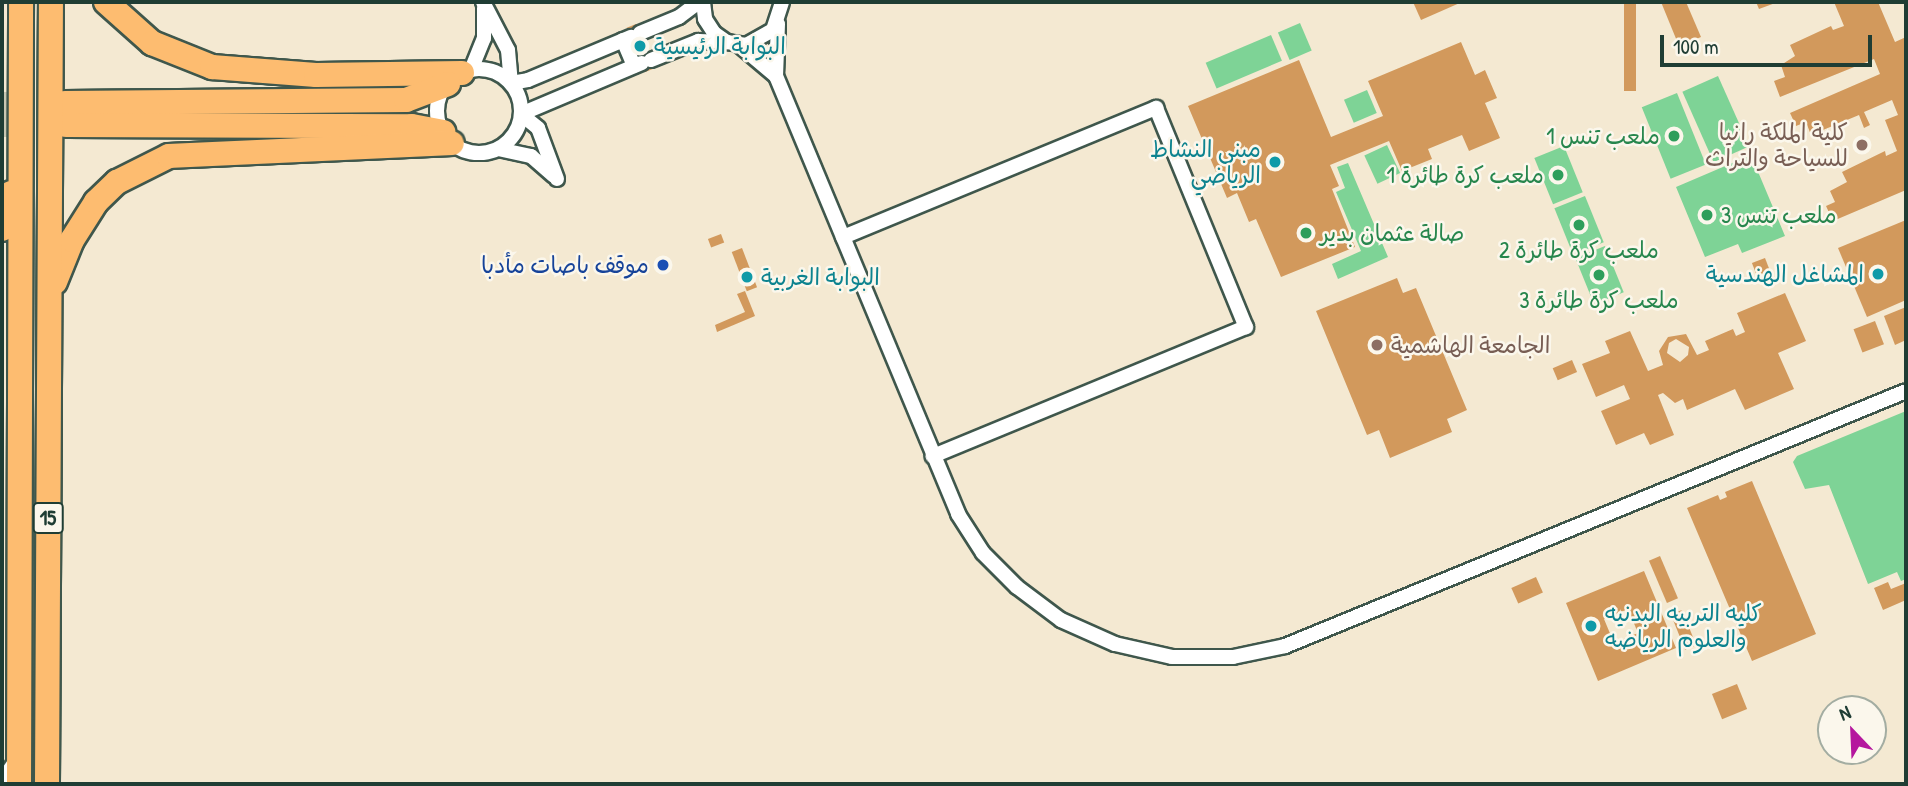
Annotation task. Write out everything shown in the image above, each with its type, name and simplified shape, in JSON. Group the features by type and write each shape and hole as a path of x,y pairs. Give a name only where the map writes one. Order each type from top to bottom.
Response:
{"highway":[{"name":"15","path":"19,784 21,2"},
{"name":"15","path":"47,784 51,2"},
{"path":"106,2 152,43 212,67 316,75 460,76"},
{"path":"447,137 412,126 66,114 406,100 460,76"},
{"path":"49,296 72,240 96,202 117,182 169,156 190,152 447,137"},
{"path":"2,229 20,144"},
{"path":"2,612 19,708"}],"street":[{"path":"483,2 508,50 510,83 522,114 538,128 557,179 531,156 498,149 474,153 447,137 437,110 484,38 483,2"},
{"path":"460,76 492,71 510,83 528,80 679,17 701,2 709,26 775,76"},
{"path":"498,149 514,135 522,114 698,41 733,43 761,40 792,2"},
{"path":"780,14 775,76 958,514 983,553 1017,587 1061,620 1115,645 1160,655 1233,657 1285,646 1906,391"},
{"path":"631,37 642,63"},
{"path":"843,237 1156,108 1241,314 1246,327 933,456"},
{"path":"2,781 19,755"}],"green space":[{"path":"1300,23 1312,51 1290,60 1278,32"},
{"path":"1271,35 1282,61 1217,89 1206,63"},
{"path":"1718,76 1749,146 1714,162 1682,92"},
{"path":"1367,90 1377,113 1354,123 1344,100"},
{"name":"ملعب تنس 1","path":"1677,93 1706,164 1671,179 1642,107"},
{"path":"1387,145 1400,173 1377,184 1364,156"},
{"name":"ملعب كرة طائرة 1","path":"1564,146 1583,192 1553,204 1534,158"},
{"path":"1751,155 1785,236 1742,253 1738,244 1705,257 1676,187"},
{"path":"1348,163 1388,257 1338,279 1332,264 1361,251 1336,192 1345,188 1337,167"},
{"name":"ملعب كرة طائرة 2","path":"1585,196 1604,242 1573,255 1554,208"},
{"name":"ملعب كرة طائرة 3","path":"1605,246 1624,292 1594,304 1575,258"},
{"path":"1906,411 1906,579 1901,581 1897,572 1868,584 1829,485 1805,489 1793,462 1797,456"}],"building":[{"path":"1413,2 1462,2 1421,20"},
{"path":"1624,2 1636,2 1636,91 1624,91"},
{"path":"1661,2 1686,2 1701,37 1679,46"},
{"path":"1756,2 1778,2 1759,9"},
{"path":"1834,2 1878,2 1895,42 1906,37 1906,190 1833,221 1826,206 1835,202 1830,191 1847,182 1842,172 1885,151 1886,156 1897,151 1885,120 1898,115 1892,100 1864,112 1870,125 1864,128 1859,115 1811,135 1806,122 1796,126 1790,113 1880,74 1874,59 1780,97 1774,81 1785,77 1781,65 1795,56 1790,45 1831,26 1833,30 1844,26"},
{"name":"البوابة الرئيسية","path":"636,24 654,69 645,72 627,28"},
{"name":"مبنى النشاط الرياضي","path":"1461,42 1475,75 1485,70 1497,98 1485,103 1500,138 1469,151 1462,135 1428,149 1432,159 1402,171 1389,141 1330,165 1339,186 1332,189 1355,247 1281,277 1256,219 1249,222 1237,193 1227,198 1188,106 1299,60 1331,137 1383,116 1368,81"},
{"name":"المشاغل الهندسية","path":"1906,220 1906,300 1867,317 1838,248"},
{"path":"721,234 724,242 711,247 708,239"},
{"name":"البوابة الغربية","path":"742,248 757,287 747,291 732,252"},
{"path":"1765,258 1770,271 1757,276 1752,263"},
{"path":"1397,278 1403,293 1416,288 1467,410 1447,419 1452,432 1390,458 1379,430 1367,435 1316,311"},
{"path":"745,291 755,316 717,332 715,325 745,312 737,294"},
{"path":"1785,293 1806,341 1778,353 1794,389 1745,410 1735,389 1687,410 1683,399 1675,403 1663,393 1658,395 1674,435 1650,445 1644,433 1616,445 1601,411 1630,399 1624,385 1596,397 1582,364 1610,353 1605,341 1630,331 1648,371 1663,365 1659,351 1668,337 1686,334 1697,355 1709,350 1705,341 1733,329 1736,336 1745,332 1737,313","holes":["1676,339 1689,347 1688,355 1680,362 1667,353 1669,343"]},
{"path":"1906,307 1906,340 1895,345 1884,316"},
{"path":"1875,321 1884,344 1862,353 1854,329"},
{"path":"1572,360 1577,372 1558,380 1553,368"},
{"path":"1752,481 1816,634 1752,661 1687,508 1718,495 1720,500 1727,497 1725,492"},
{"path":"1660,556 1678,598 1667,603 1649,561"},
{"name":"كليه التربيه البدنيه والعلوم الرياضه","path":"1644,571 1676,648 1598,681 1566,603","holes":["1628,609 1638,633 1614,643 1604,619"]},
{"path":"1536,577 1543,593 1518,604 1511,588"},
{"path":"1888,582 1891,589 1906,583 1906,600 1883,610 1874,588"},
{"path":"1682,610 1696,645 1685,650 1671,614"},
{"path":"1737,684 1747,709 1722,719 1712,694"}],"tunnel":[{"path":"2,104 65,103"},
{"path":"2,125 66,125"}],"place":[{"name":"البوابة الرئيسية","path":"640,46"},
{"name":"ملعب تنس 1","path":"1674,136"},
{"name":"كلية الملكة رانيا للسياحة والتراث","path":"1862,145"},
{"name":"مبنى النشاط الرياضي","path":"1275,162"},
{"name":"ملعب كرة طائرة 1","path":"1558,175"},
{"name":"ملعب تنس 3","path":"1707,215"},
{"name":"ملعب كرة طائرة 2","path":"1579,225"},
{"name":"صالة عثمان بدير","path":"1306,233"},
{"name":"موقف باصات مأدبا","path":"663,265"},
{"name":"المشاغل الهندسية","path":"1878,274"},
{"name":"ملعب كرة طائرة 3","path":"1599,275"},
{"name":"البوابة الغربية","path":"747,277"},
{"name":"الجامعة الهاشمية","path":"1377,345"},
{"name":"كليه التربيه البدنيه والعلوم الرياضه","path":"1591,626"}]}
